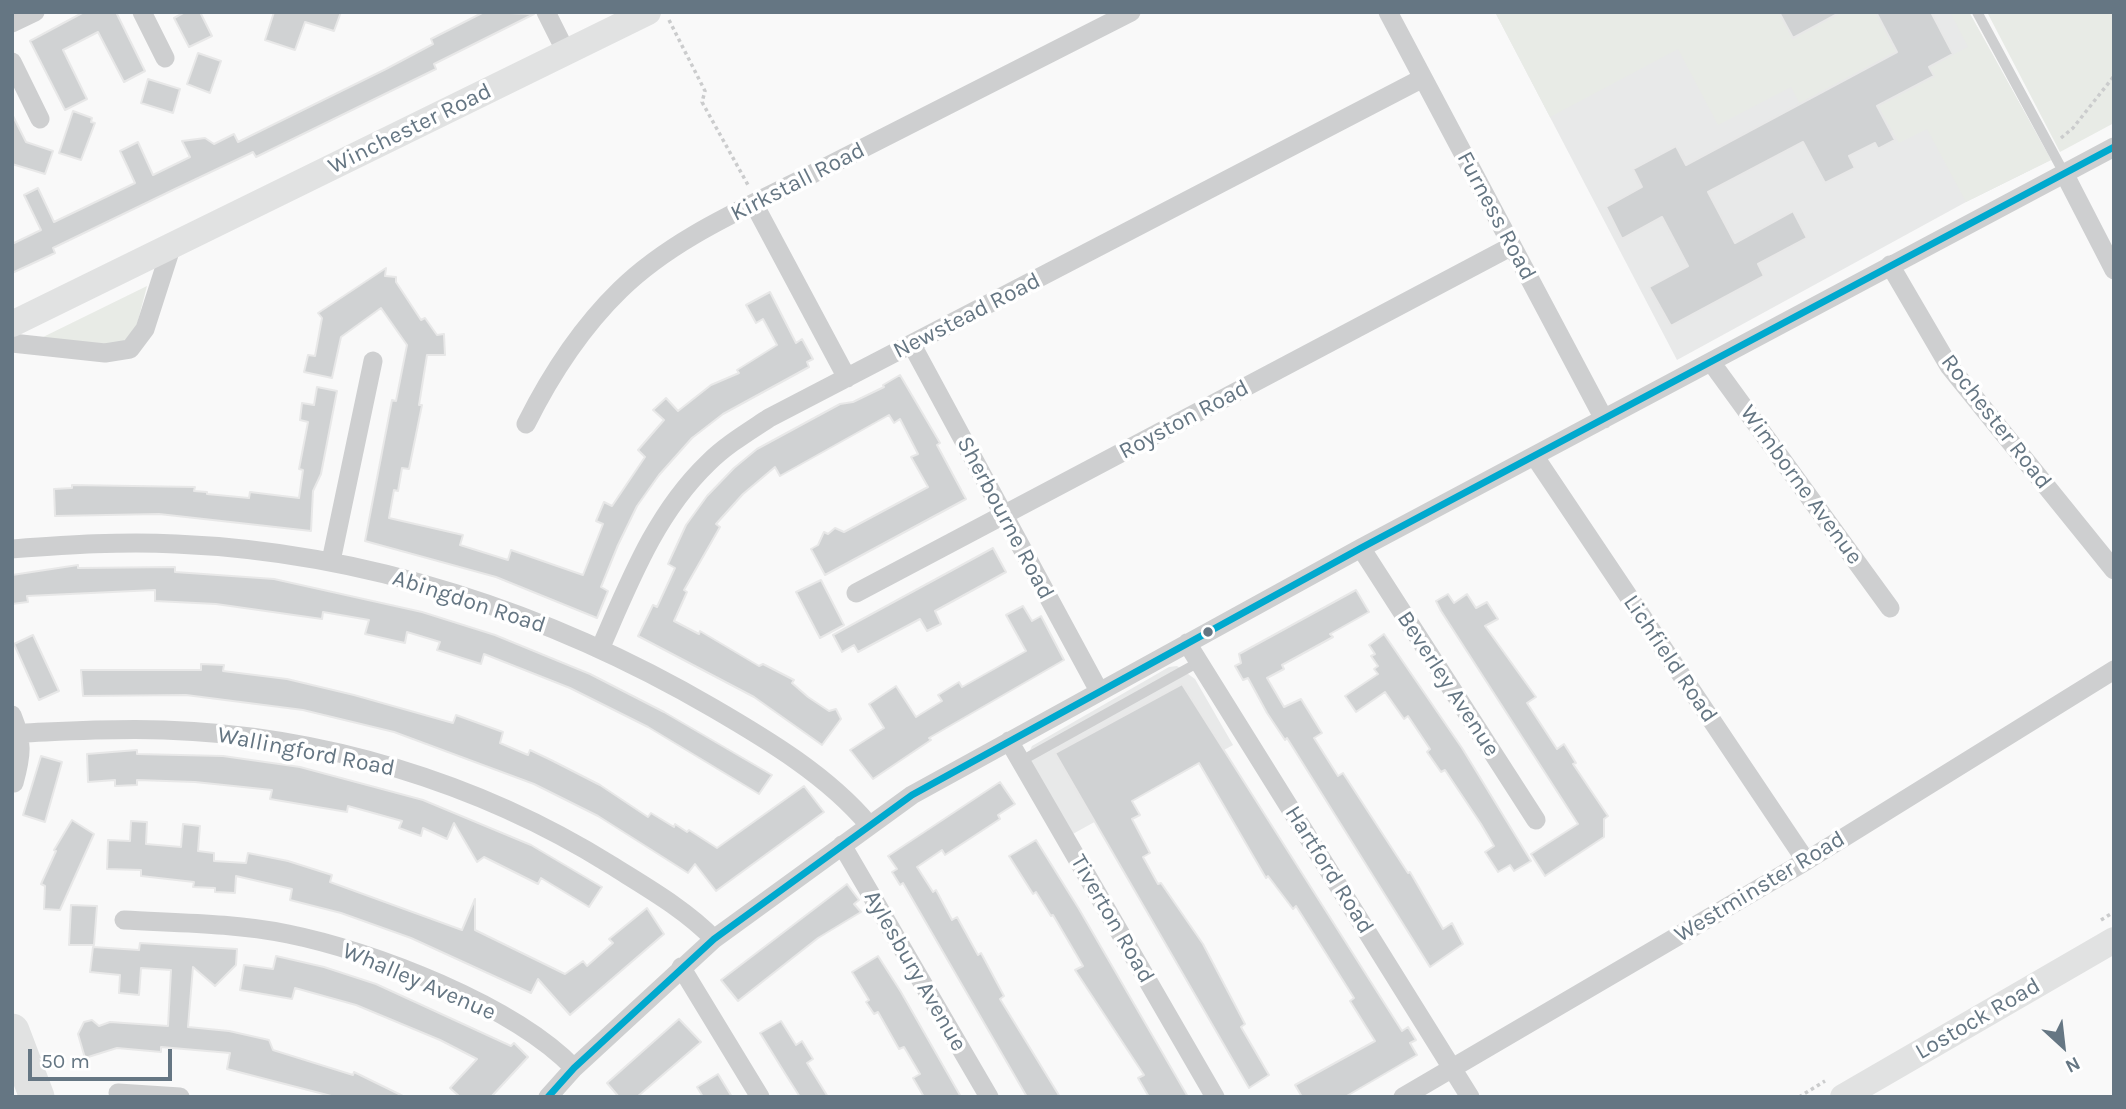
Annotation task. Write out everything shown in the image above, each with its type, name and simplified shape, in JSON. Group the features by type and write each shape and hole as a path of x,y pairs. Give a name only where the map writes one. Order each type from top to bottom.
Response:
{"highway":[{"path":"12,1031 37,1097"},
{"path":"12,1044 28,1097"}],"street":[{"path":"12,23 35,12"},
{"path":"142,12 165,58"},
{"path":"546,12 566,52"},
{"name":"Winchester Road","path":"12,324 648,12"},
{"name":"Kirkstall Road","path":"526,424 563,356 620,289 685,241 1130,12"},
{"name":"Furness Road","path":"1388,12 1604,419"},
{"path":"12,62 40,119"},
{"name":"Newstead Road","path":"600,649 640,560 681,491 708,462 737,439 847,378 1423,78"},
{"path":"548,1097 681,967 714,939 912,796 1361,548 2114,147"},
{"path":"2064,173 2114,270"},
{"path":"754,204 847,378"},
{"path":"12,343 104,353 130,349 145,329 172,245"},
{"name":"Royston Road","path":"856,593 1512,246"},
{"name":"Rochester Road","path":"1891,265 1950,366 2114,570"},
{"name":"Sherbourne Road","path":"912,345 1099,691"},
{"path":"331,561 373,361"},
{"name":"Wimborne Avenue","path":"1711,362 1891,608"},
{"name":"Lichfield Road","path":"1535,457 1806,861"},
{"name":"Abingdon Road","path":"12,549 110,542 178,544 331,561 474,600 600,649 672,684 737,722 803,766 849,803 869,825"},
{"name":"Beverley Avenue","path":"1361,548 1536,820"},
{"name":"Hartford Road","path":"1187,643 1470,1097"},
{"name":"Westminster Road","path":"1403,1097 1806,861 2114,670"},
{"path":"12,715 21,733 20,761 14,783"},
{"name":"Wallingford Road","path":"21,733 165,730 250,738 337,753 414,773 497,805 587,850 650,890 714,939"},
{"name":"Tiverton Road","path":"1009,741 1215,1097"},
{"name":"Aylesbury Avenue","path":"842,845 989,1097"},
{"name":"Whalley Avenue","path":"124,920 237,926 335,946 393,966 489,1009 539,1038 575,1068"},
{"name":"Lostock Road","path":"1843,1097 2112,944"},
{"path":"681,967 760,1097"},
{"path":"118,1093 180,1097"}],"lane":[{"path":"1977,12 2064,173"},
{"path":"1021,761 1199,662"}],"path":[{"path":"665,12 705,91 702,102 752,192 754,204"},
{"path":"2051,147 2073,128 2114,76"}],"shaded area":[{"path":"1495,12 1969,12 2051,160 1966,202 1677,360"},
{"path":"1495,12 1779,12 1793,38 1841,12 1876,12 1897,53 1800,104 1791,87 1718,125 1678,49 1550,117"},
{"path":"1950,12 1969,12 2051,160 1966,202 1927,129 1899,143 1874,99 1893,98 1933,76 1929,67 1968,47"},
{"path":"1987,12 2114,12 2114,123 2060,152"},
{"path":"147,286 134,336 115,347 37,340"},
{"path":"1177,666 1195,679 1233,745 1071,835 1033,768 1029,752 1032,746 1169,667"}],"building":[{"path":"84,12 116,12 145,71 124,82 98,32 63,50 87,99 65,110 30,41"},
{"path":"185,12 200,12 212,36 189,47 174,18"},
{"path":"274,12 341,12 334,31 305,22 295,50 265,40"},
{"path":"484,12 534,14 434,64 436,69 256,157 253,152 175,189 53,248 55,253 12,273 12,244 41,230 24,195 38,188 54,222 135,183 120,151 138,142 153,175 190,157 182,141 205,138 214,144 234,134 238,142 386,69 433,44 431,39"},
{"path":"1779,12 1841,12 1793,38"},
{"path":"1876,12 1931,12 1953,54 1929,67 1934,76 1877,106 1895,140 1878,149 1875,143 1849,156 1855,168 1825,183 1803,142 1708,192 1735,243 1793,211 1807,238 1758,264 1764,276 1671,326 1649,287 1688,266 1662,217 1622,239 1606,207 1642,187 1633,169 1676,146 1686,165 1897,52"},
{"path":"198,53 221,61 210,93 187,84"},
{"path":"148,79 180,89 173,113 141,103"},
{"path":"73,111 92,118 91,122 95,123 81,160 59,153"},
{"path":"12,114 26,142 53,151 45,174 12,164"},
{"path":"386,268 385,276 396,277 396,282 421,320 425,318 437,335 444,334 445,355 427,355 419,405 422,405 409,469 402,468 398,491 394,490 389,518 463,535 460,545 508,560 511,550 583,575 603,524 596,521 604,502 612,506 645,457 638,450 664,420 653,410 666,398 678,411 711,385 739,373 737,370 777,345 763,319 756,323 746,305 770,292 796,343 802,339 813,359 807,362 809,367 723,414 692,438 659,475 637,506 618,545 601,587 608,591 597,618 496,577 365,541 392,400 396,401 407,345 381,308 341,337 332,378 304,372 308,355 315,356 322,318 318,313"},
{"path":"900,375 940,443 937,445 966,499 825,575 811,549 818,545 824,532 828,534 835,528 844,532 928,487 911,457 918,454 900,419 894,423 889,415 780,476 775,467 743,494 716,524 720,527 684,590 687,592 674,621 699,634 700,631 759,666 763,664 794,680 792,683 808,697 829,711 836,709 841,719 822,745 754,697 638,636 653,605 657,607 675,568 668,564 686,525 707,496 734,468 757,449 840,404 853,402 884,387 883,385"},
{"path":"317,387 337,391 321,474 313,491 311,531 159,514 55,516 54,489 72,488 72,485 195,487 194,491 207,494 249,498 250,492 299,498 303,470 299,469 308,422 300,420 302,403 314,405"},
{"path":"993,548 1006,572 935,611 941,624 927,631 920,619 858,652 854,645 842,652 833,635"},
{"path":"78,565 78,568 175,567 175,572 274,579 422,612 495,635 590,674 664,712 772,775 759,794 648,727 570,688 484,654 481,664 437,650 440,642 407,632 405,643 365,634 369,620 323,612 322,619 216,604 155,601 155,590 27,596 28,602 12,604 12,575"},
{"path":"821,580 844,625 820,638 796,592"},
{"path":"1356,590 1369,612 1330,634 1333,637 1282,665 1284,669 1267,678 1284,707 1301,699 1322,733 1314,738 1338,776 1343,773 1408,873 1410,872 1443,929 1452,923 1463,944 1430,967 1287,738 1285,740 1267,713 1248,678 1243,680 1235,666 1241,663 1239,654"},
{"path":"1448,594 1454,603 1467,594 1476,608 1487,602 1498,619 1485,626 1536,697 1527,703 1557,749 1564,744 1576,763 1573,764 1608,816 1604,819 1604,837 1545,876 1531,854 1578,824 1441,611 1436,601"},
{"path":"1023,606 1032,621 1041,616 1064,660 929,738 931,740 873,779 850,750 884,728 869,704 896,686 916,717 942,701 938,695 959,682 962,687 1026,651 1006,615"},
{"path":"1384,634 1462,748 1531,861 1514,871 1510,865 1498,872 1485,852 1494,846 1445,770 1441,772 1427,752 1430,749 1408,716 1404,719 1385,692 1356,712 1345,696 1378,674 1374,669 1378,666 1371,656 1375,654 1369,645"},
{"path":"33,635 59,691 39,700 14,644"},
{"path":"201,664 224,665 223,671 287,679 453,723 456,715 503,732 500,743 528,755 530,750 551,760 600,785 648,817 651,813 674,827 675,824 687,832 689,830 717,848 804,786 824,812 716,891 695,864 688,873 598,816 534,784 394,732 303,710 186,695 83,696 81,670 201,670"},
{"path":"1182,684 1402,1031 1408,1027 1416,1040 1410,1043 1417,1055 1345,1097 1302,1097 1295,1085 1375,1041 1350,1001 1354,998 1296,906 1293,909 1268,876 1266,878 1199,763 1132,801 1140,815 1132,819 1150,853 1143,857 1158,884 1161,883 1203,944 1245,1024 1241,1027 1269,1075 1249,1088 1055,753"},
{"path":"137,750 137,754 223,756 300,767 423,800 531,845 602,887 589,907 541,878 538,884 484,857 477,862 454,823 447,839 423,828 421,836 399,828 402,821 348,806 347,812 270,799 272,790 195,782 137,780 137,785 115,786 115,780 88,782 87,754"},
{"path":"41,756 62,762 45,822 23,815"},
{"path":"1000,782 1015,804 998,815 1000,819 945,855 942,850 917,867 933,892 936,890 952,920 957,917 978,955 981,953 1004,996 1000,999 1060,1097 1027,1097 903,883 900,885 892,872 897,869 888,856"},
{"path":"72,820 94,834 60,910 44,909 45,886 41,884 56,851 54,850"},
{"path":"131,821 147,822 146,844 181,847 183,824 200,826 198,851 214,853 214,861 246,863 248,853 288,861 332,875 330,882 462,930 475,899 475,930 565,974 583,961 587,966 613,943 609,939 647,908 664,934 570,1015 538,979 531,993 411,938 341,913 290,900 292,889 236,876 235,893 215,892 215,888 193,887 194,882 141,876 141,870 107,869 108,840 130,841"},
{"path":"1036,840 1188,1097 1149,1097 1138,1078 1144,1075 1075,970 1083,966 1053,915 1051,916 1036,892 1033,894 1009,856"},
{"path":"847,884 859,900 854,904 861,912 818,938 738,1001 721,980"},
{"path":"71,905 97,906 94,945 69,945"},
{"path":"140,943 237,949 236,965 215,986 193,967 188,1027 229,1031 269,1040 273,1050 353,1075 354,1072 405,1097 335,1097 227,1069 230,1053 161,1047 161,1052 117,1048 85,1058 78,1034 84,1022 92,1020 99,1026 110,1022 168,1026 171,970 141,968 139,995 119,993 120,975 90,972 93,947 139,950"},
{"path":"276,956 324,967 376,984 511,1046 514,1043 528,1057 491,1097 460,1097 450,1088 477,1059 440,1040 356,1005 295,988 292,999 240,990 244,965 273,969"},
{"path":"878,956 961,1097 924,1097 913,1078 920,1074 904,1047 899,1049 878,1012 874,1014 866,1002 869,1000 852,972"},
{"path":"679,1019 701,1042 637,1097 619,1097 607,1083"},
{"path":"781,1021 796,1045 802,1041 813,1059 807,1063 828,1097 800,1097 760,1033"},
{"path":"718,1074 732,1097 703,1097 697,1087"}],"transit line":[{"path":"548,1097 574,1068 714,939 912,795 1361,548 2114,147"}]}
